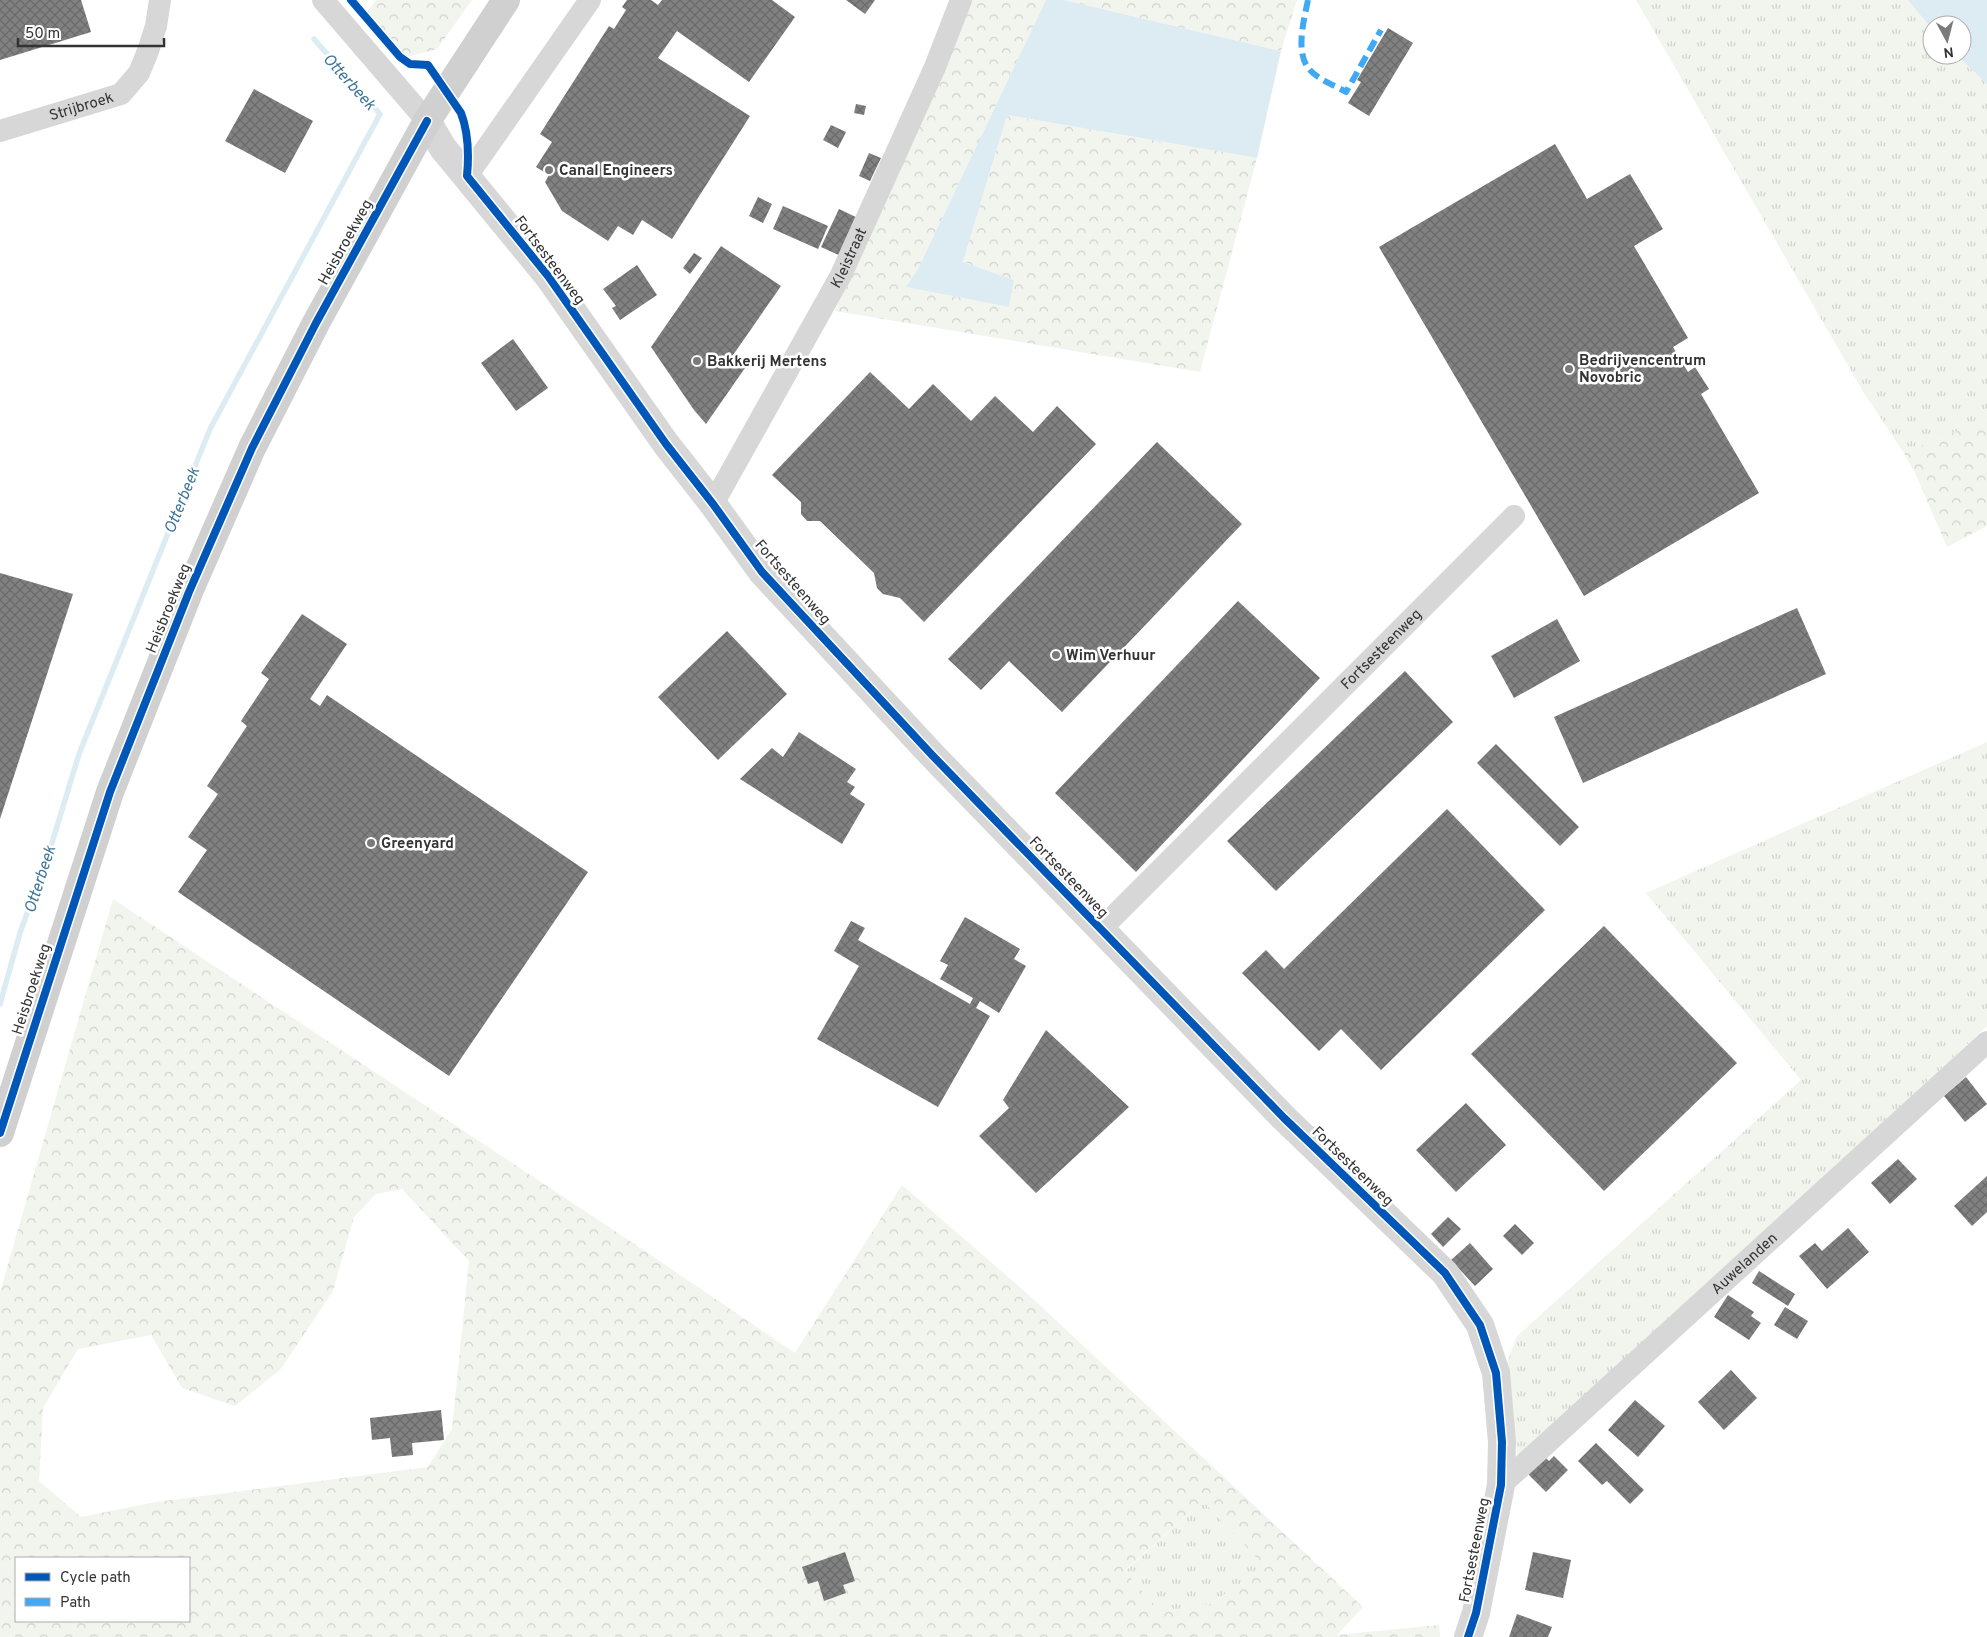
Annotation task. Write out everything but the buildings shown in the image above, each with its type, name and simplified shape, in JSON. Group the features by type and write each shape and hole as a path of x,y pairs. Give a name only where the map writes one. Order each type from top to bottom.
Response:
{"main road":[{"name":"Heisbroekweg","path":"0,1133 110,792 189,592 252,448 316,323 427,121 506,0"}],"street":[{"name":"Strijbroek","path":"0,131 121,94 139,73 156,26 160,0"},
{"path":"323,0 427,121"},
{"path":"467,176 590,0"},
{"name":"Kleistraat","path":"713,504 841,274 935,67 961,0"},
{"name":"Fortsesteenweg","path":"427,121 444,148 548,276 666,444 713,504 762,572 932,755 1284,1118 1445,1273 1480,1325 1496,1373 1502,1442 1501,1485 1476,1613 1468,1637"},
{"name":"Fortsesteenweg","path":"1101,929 1514,516"},
{"name":"Auwelanden","path":"1501,1485 1987,1042"}],"green space":[{"path":"376,0 472,0 437,49 407,57 366,13"},
{"path":"969,0 1046,0 918,269 907,287 1009,307 1014,280 963,262 1007,115 1257,158 1200,372 835,311"},
{"path":"1064,0 1297,0 1281,51"},
{"path":"1636,0 1908,0 1922,17 1922,65 1967,65 1987,84 1987,419 1904,453 1864,393"},
{"path":"1987,419 1987,526 1947,547 1916,475 1904,453"},
{"path":"1987,742 1987,1026 1518,1459 1506,1366 1517,1336 1801,1080 1646,893"},
{"path":"113,899 630,1241 795,1353 902,1185 1030,1296 1363,1607 1337,1635 1439,1625 1440,1637 0,1637 0,1292","holes":["402,1189 469,1261 452,1429 428,1467 156,1502 81,1517 39,1481 43,1408 78,1349 151,1335 182,1388 235,1406 280,1370 333,1291 354,1217 376,1194","1203,1501 1265,1567 1210,1604 1162,1613 1124,1571"]},
{"path":"1203,1501 1265,1567 1210,1604 1162,1613 1124,1572"}],"shaded area":[{"path":"1046,0 1064,0 1281,51 1257,158 1007,115 963,262 1014,280 1009,307 906,287 918,269"},
{"path":"1908,0 1987,0 1987,84 1967,65 1972,65 1972,15 1922,15 1922,17"}],"waterway":[{"name":"Otterbeek","path":"0,1004 20,933 52,843 79,754 210,429 380,114 314,39"}],"marked path":[{"path":"1308,0 1301,45 1305,62 1309,69 1317,76 1346,92 1381,30"}],"cycle path":[{"path":"351,0 400,57 410,64 428,65 461,113 468,144 467,176 548,276 666,444 713,504 762,572 932,755 1284,1118 1445,1273 1480,1325 1496,1373 1502,1442 1501,1485 1476,1613 1468,1637"},
{"path":"0,1133 110,792 189,592 252,448 316,323 427,121"}],"place":[{"name":"Canal Engineers","path":"549,170"},
{"name":"Bakkerij Mertens","path":"697,361"},
{"name":"Bedrijvencentrum Novobric","path":"1569,369"},
{"name":"Wim Verhuur","path":"1056,655"},
{"name":"Greenyard","path":"371,843"}]}
